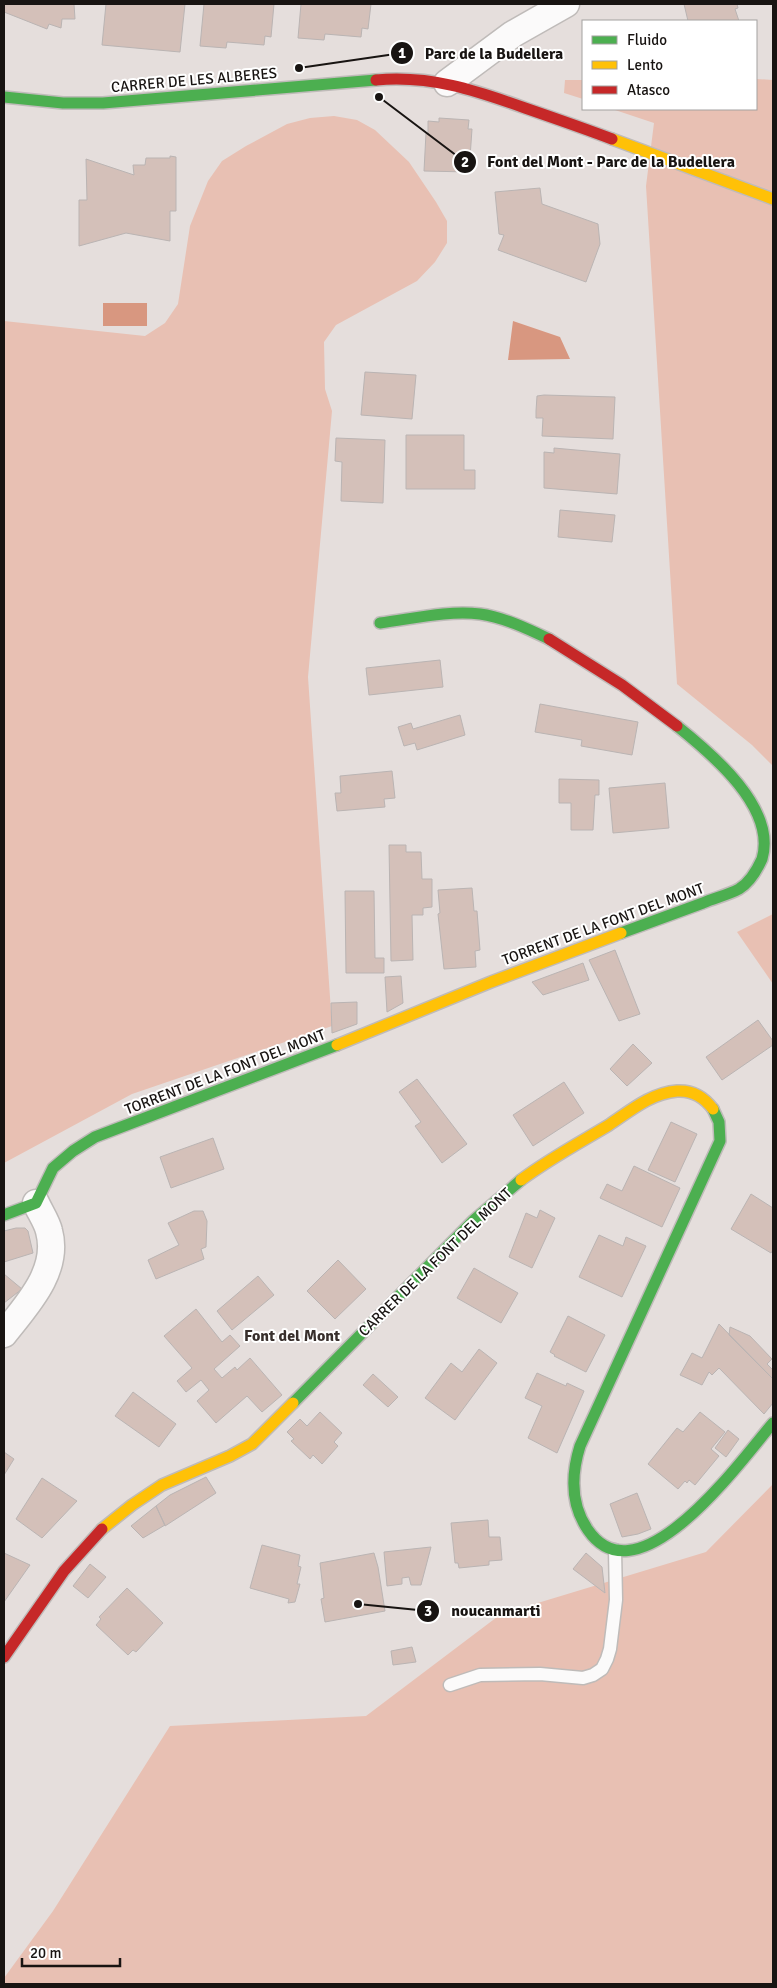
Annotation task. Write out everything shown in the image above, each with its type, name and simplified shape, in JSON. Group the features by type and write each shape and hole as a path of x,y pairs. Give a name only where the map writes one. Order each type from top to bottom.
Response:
{"street":[{"path":"448,83 513,34 566,4"},
{"name":"CARRER DE LES ALBERES","path":"4,97 63,103 103,103 399,78 448,83 480,92 580,127 773,199"},
{"name":"TORRENT DE LA FONT DEL MONT","path":"36,1203 53,1168 73,1151 95,1137 320,1052 491,982 739,889 751,880 764,855 765,840 764,828 750,798 734,778 681,728 622,684 540,634 479,614 380,623"},
{"name":"CARRER DE LA FONT DEL MONT","path":"4,1657 66,1569 88,1543 113,1520 145,1496 180,1475 237,1453 252,1444 474,1220 506,1192 536,1169 646,1101 671,1092 688,1092 698,1095 708,1102 714,1110 721,1130 720,1141 580,1446 573,1474 575,1502 580,1517 596,1540 614,1550"},
{"path":"4,1215 36,1203 49,1229 51,1242 50,1255 36,1293 4,1334"},
{"path":"614,1550 625,1550 648,1545 680,1527 694,1514 773,1423"}],"lane":[{"path":"450,1685 480,1675 540,1674 583,1678 593,1675 602,1669 610,1649 616,1600 614,1550"}],"shaded area":[{"path":"757,79 773,80 773,766 752,745 677,684 646,186 654,123 615,110 757,110"},
{"path":"565,80 582,80 582,99 564,93"},
{"path":"334,116 357,120 375,130 409,162 447,221 447,243 435,262 417,281 336,325 324,342 325,389 332,411 308,677 332,1026 132,1094 4,1163 4,321 145,336 165,323 178,304 190,226 208,181 222,161 287,124 310,118"},
{"path":"103,303 147,303 147,326 103,326"},
{"path":"513,321 560,337 570,359 508,360"},
{"path":"773,914 773,984 737,932"},
{"path":"773,1484 773,1984 4,1984 4,1978 53,1911 170,1726 366,1716 501,1614 706,1552"}],"building":[{"path":"4,4 74,4 75,19 62,19 61,28 49,24 47,29 4,12"},
{"path":"106,4 185,4 180,52 102,45"},
{"path":"204,4 274,4 271,37 265,36 264,45 227,42 226,48 200,46"},
{"path":"301,4 371,4 368,29 362,28 361,37 325,34 324,40 298,38"},
{"path":"684,4 737,4 738,8 735,9 739,20 688,20"},
{"path":"439,118 469,120 468,129 472,129 469,172 424,171 428,121 439,122"},
{"path":"170,156 176,157 176,211 170,211 170,241 126,233 79,246 79,200 87,200 86,159 134,175 133,165 145,165 146,158 170,158"},
{"path":"540,188 542,204 598,224 600,244 586,282 498,250 504,235 499,234 495,192"},
{"path":"365,372 416,375 412,419 361,415"},
{"path":"537,396 615,397 613,439 542,436 543,418 536,418 536,411"},
{"path":"406,435 464,435 464,470 475,470 475,489 406,489"},
{"path":"336,438 385,440 383,503 341,501 342,462 335,461"},
{"path":"554,448 620,454 617,494 544,488 544,452 554,453"},
{"path":"560,510 615,515 612,542 558,537"},
{"path":"440,660 443,687 369,695 366,668"},
{"path":"540,704 638,722 632,755 581,746 582,740 535,732"},
{"path":"460,715 465,735 417,750 415,743 404,746 398,727 411,723 413,729"},
{"path":"392,771 395,798 384,799 385,807 337,811 335,793 341,793 340,776"},
{"path":"559,779 599,780 599,795 595,795 593,830 571,830 571,803 559,803"},
{"path":"665,783 669,828 613,833 609,788"},
{"path":"389,845 406,845 406,852 421,852 422,879 432,879 432,907 423,908 423,915 412,915 413,960 391,961"},
{"path":"472,888 474,911 477,911 480,950 475,951 476,967 444,969 438,914 440,913 438,890"},
{"path":"345,891 374,891 375,958 384,958 384,973 346,973"},
{"path":"615,950 640,1014 619,1021 589,960"},
{"path":"583,963 589,980 543,995 532,982"},
{"path":"401,976 403,1003 387,1012 385,977"},
{"path":"357,1002 357,1024 332,1033 331,1003"},
{"path":"758,1020 773,1041 773,1045 722,1080 706,1057"},
{"path":"633,1044 652,1063 627,1086 610,1069"},
{"path":"417,1079 467,1144 442,1163 415,1126 421,1122 399,1092"},
{"path":"564,1082 584,1113 533,1146 513,1115"},
{"path":"671,1122 697,1134 675,1182 648,1170"},
{"path":"213,1138 224,1169 171,1188 160,1157"},
{"path":"634,1166 680,1188 662,1227 600,1198 607,1184 622,1191"},
{"path":"751,1194 773,1208 773,1250 771,1253 731,1229"},
{"path":"540,1210 555,1218 532,1268 509,1257 526,1213 537,1218"},
{"path":"194,1211 203,1211 207,1221 206,1247 201,1249 204,1259 156,1279 148,1260 179,1245 168,1223"},
{"path":"25,1228 28,1231 33,1253 4,1262 4,1231"},
{"path":"599,1235 623,1246 626,1237 646,1246 622,1297 579,1277"},
{"path":"338,1260 366,1289 335,1319 307,1291"},
{"path":"474,1268 518,1293 501,1323 457,1298"},
{"path":"4,1274 22,1289 4,1303"},
{"path":"258,1276 274,1295 232,1330 217,1311"},
{"path":"196,1309 222,1342 230,1335 240,1346 214,1369 222,1378 235,1367 237,1370 250,1358 282,1395 262,1412 247,1396 216,1423 197,1401 209,1390 201,1380 186,1392 177,1381 192,1368 164,1336"},
{"path":"568,1316 605,1335 586,1372 554,1356 550,1352"},
{"path":"719,1324 773,1379 773,1403 764,1414 719,1368 712,1375 709,1372 702,1385 680,1375 692,1353 702,1358"},
{"path":"730,1327 750,1336 772,1359 767,1364 773,1370 773,1379 729,1335"},
{"path":"479,1349 497,1363 455,1420 425,1398 451,1363 462,1372"},
{"path":"537,1373 566,1386 567,1383 584,1391 557,1453 528,1438 542,1406 525,1398"},
{"path":"373,1374 398,1397 388,1407 363,1385"},
{"path":"133,1392 176,1424 159,1447 115,1416"},
{"path":"320,1412 342,1433 334,1442 338,1446 322,1464 313,1455 310,1459 291,1441 294,1439 287,1432 300,1419 307,1426"},
{"path":"700,1412 725,1432 711,1449 719,1456 695,1485 689,1480 687,1483 685,1481 678,1489 648,1464 677,1428 683,1432"},
{"path":"728,1430 739,1439 726,1457 715,1448"},
{"path":"4,1452 14,1459 4,1475"},
{"path":"206,1477 216,1493 165,1526 156,1506 170,1495"},
{"path":"42,1478 77,1501 42,1538 16,1519"},
{"path":"637,1493 651,1529 622,1537 610,1504"},
{"path":"156,1506 165,1525 143,1538 131,1526"},
{"path":"488,1520 489,1537 500,1537 502,1560 489,1561 489,1565 459,1568 458,1563 455,1563 451,1523"},
{"path":"262,1545 300,1555 298,1566 301,1567 297,1584 300,1584 295,1602 288,1603 289,1599 250,1588"},
{"path":"431,1547 421,1585 411,1585 409,1577 402,1578 402,1584 387,1586 384,1552"},
{"path":"4,1553 30,1565 4,1602"},
{"path":"374,1553 385,1611 325,1622 321,1599 324,1598 320,1563"},
{"path":"586,1553 602,1567 605,1593 573,1569"},
{"path":"90,1564 106,1577 88,1598 73,1586"},
{"path":"127,1588 163,1623 136,1652 133,1650 128,1655 96,1625 101,1619 99,1617"},
{"path":"412,1647 416,1662 393,1665 391,1651"}],"traffic: fast":[{"path":"4,97 63,103 103,103 376,80"},
{"path":"380,623 443,614 480,614 524,627 549,639"},
{"path":"621,933 739,889 752,876 762,859 764,840 760,821 751,802 723,767 677,726"},
{"path":"4,1215 36,1203 53,1168 73,1151 95,1137 337,1045"},
{"path":"713,1109 719,1122 720,1141 580,1446 575,1468 574,1489 575,1500 582,1520 588,1530 609,1548 634,1550 661,1538 688,1518 714,1492 773,1423"},
{"path":"293,1403 474,1220 521,1180"}],"traffic: slow":[{"path":"612,139 773,199"},
{"path":"337,1045 491,982 621,933"},
{"path":"521,1180 553,1158 658,1095 677,1091 693,1093 706,1101 713,1109"},
{"path":"102,1529 132,1505 162,1485 230,1456 252,1444 293,1403"}],"traffic: jam":[{"path":"376,80 415,80 452,85 506,101 612,139"},
{"path":"549,639 622,685 677,726"},
{"path":"4,1657 64,1571 102,1529"}],"place":[{"name":"Parc de la Budellera","path":"299,68"},
{"name":"Font del Mont - Parc de la Budellera","path":"379,97"},
{"name":"noucanmarti","path":"358,1604"}],"district":[{"name":"Font del Mont","path":"292,1335"}]}
